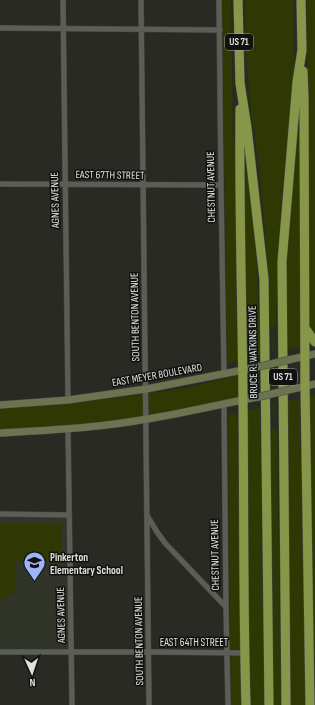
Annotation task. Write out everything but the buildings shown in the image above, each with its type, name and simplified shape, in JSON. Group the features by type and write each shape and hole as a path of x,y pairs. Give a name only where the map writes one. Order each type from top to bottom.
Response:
{"highway":[{"name":"BRUCE R. WATKINS DRIVE","path":"238,0 240,83 247,128 264,279 269,705"},
{"name":"US 71","path":"286,705 282,262 297,82 302,50 301,0"},
{"path":"302,50 304,99 304,328 310,705"},
{"path":"240,83 239,174 243,370 246,705"},
{"path":"304,328 315,342"}],"main road":[{"name":"EAST MEYER BOULEVARD","path":"0,405 68,400 146,389 315,354"},
{"path":"0,433 102,426 224,404 315,384"}],"street":[{"name":"AGNES AVENUE","path":"63,0 68,400"},
{"name":"SOUTH BENTON AVENUE","path":"141,0 150,705"},
{"name":"CHESTNUT AVENUE","path":"219,0 224,374"},
{"path":"0,28 220,30"},
{"name":"EAST 67TH STREET","path":"0,184 221,185"},
{"name":"CHESTNUT AVENUE","path":"224,404 226,652 228,705"},
{"name":"AGNES AVENUE","path":"68,429 72,705"},
{"path":"0,514 69,515"},
{"path":"148,516 165,543 226,607"},
{"name":"EAST 64TH STREET","path":"0,652 245,653"}],"shaded area":[{"name":"Pinkerton Elementary School","path":"0,517 66,518 69,647 66,650 0,649"}],"green space":[{"path":"222,0 231,0 233,131 235,152 237,361 227,364"},
{"path":"245,0 294,0 294,71 279,229 276,324 274,325 273,330 270,324 268,275 262,202 246,58"},
{"path":"307,0 315,0 315,339 309,326"},
{"path":"298,131 302,346 287,350 287,265"},
{"path":"243,133 253,216 257,268 260,356 247,359 247,313 244,280"},
{"path":"273,330 274,352 272,352"},
{"path":"236,376 239,378 240,398 119,421 63,427 0,430 0,408 79,402 168,391"},
{"path":"315,395 315,705 313,705 309,398 310,396"},
{"path":"300,399 300,442 303,481 306,705 291,705 287,401"},
{"path":"275,404 274,426 273,405"},
{"path":"260,408 264,705 250,705 245,411"},
{"path":"236,413 238,421 242,643 239,648 233,650 230,648 228,415"},
{"path":"274,426 277,433 281,705 274,705 271,444 272,430"},
{"path":"0,524 61,524 62,562 15,562 15,593 7,594 6,599 0,599"},
{"path":"233,655 239,656 242,659 242,705 231,705 230,659"}],"place":[{"name":"Pinkerton Elementary School","path":"34,582"}]}
